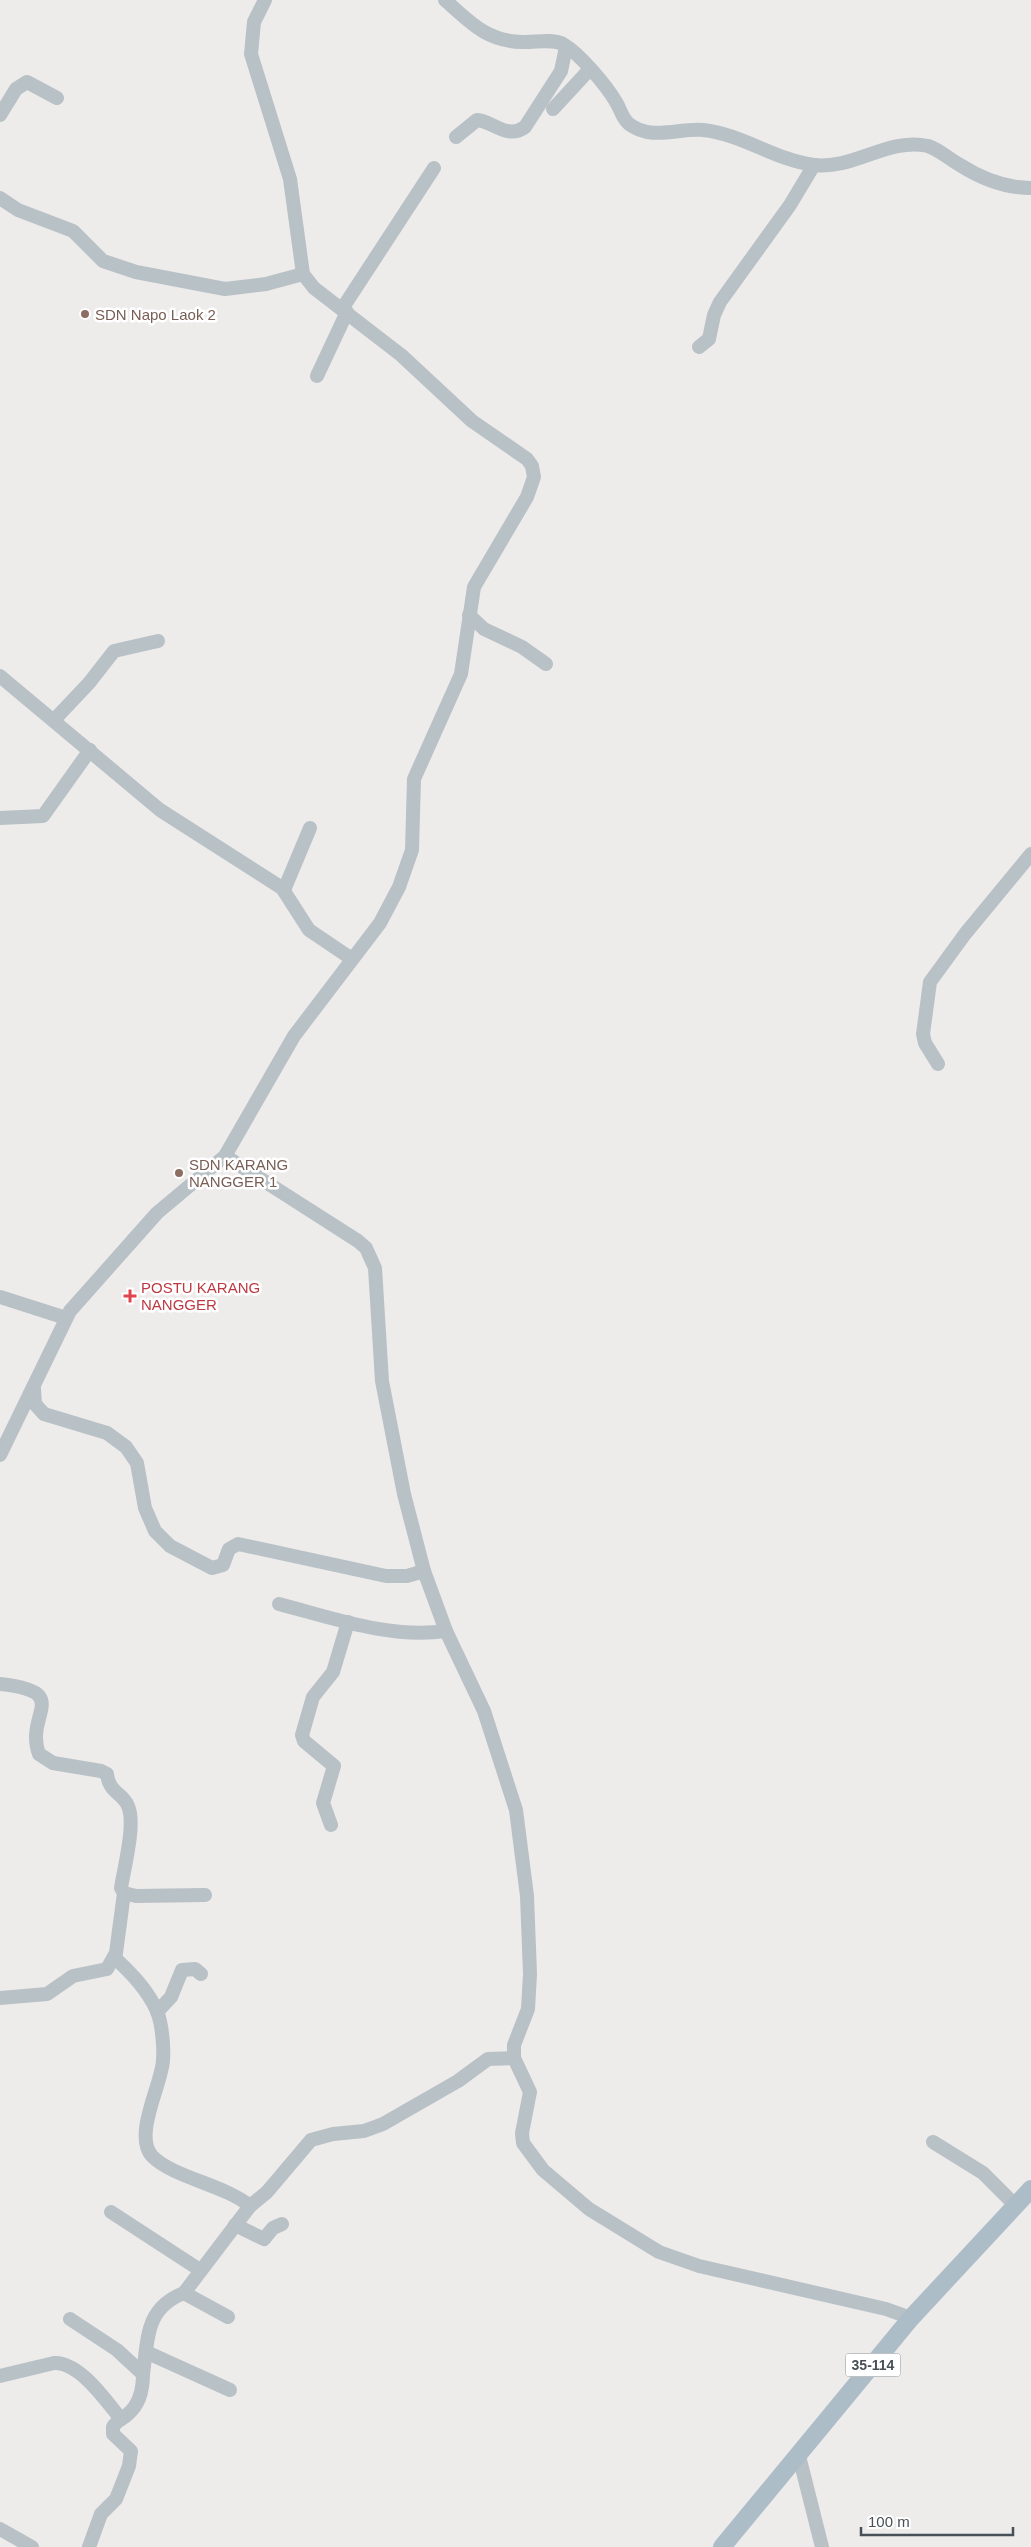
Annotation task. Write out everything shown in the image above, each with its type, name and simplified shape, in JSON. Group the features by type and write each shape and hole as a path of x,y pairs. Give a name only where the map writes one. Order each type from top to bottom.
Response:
{"main road":[{"name":"35-114","path":"722,2547 911,2318 1031,2189"}],"street":[{"path":"0,1455 34,1389 66,1318 82,1297 157,1213 225,1156 294,1036 380,923 400,887 412,850 414,779 461,674 471,598 479,576 527,498 534,477 532,466 527,459 472,421 401,355 314,288 303,274 290,179 251,54 254,22 265,0"},
{"path":"445,0 490,37 520,42 556,42 566,48 590,68 617,103 624,120 645,132 702,130 713,132 742,141 776,156 814,165 843,164 890,148 912,144 928,146 985,179 1009,186 1031,188"},
{"path":"456,137 477,120 483,121 500,131 521,130 525,127 561,71 566,48"},
{"path":"553,110 590,68"},
{"path":"0,115 16,89 27,82 57,98"},
{"path":"699,347 709,339 714,315 720,302 790,205 814,165"},
{"path":"317,376 345,310 434,168"},
{"path":"0,198 18,210 73,231 103,261 136,272 225,289 266,284 303,274"},
{"path":"469,615 484,630 522,647 546,664"},
{"path":"55,720 79,695 114,651 158,641"},
{"path":"0,676 55,720 160,810 284,890 309,930 352,958"},
{"path":"0,818 43,816 90,750"},
{"path":"284,890 310,828"},
{"path":"938,1064 925,1043 924,1034 930,982 965,934 1031,854"},
{"path":"225,1156 349,1235 366,1248 372,1257 375,1268 382,1381 404,1494 424,1571 446,1631 484,1711 516,1810 527,1896 530,1974 528,2009 516,2034 514,2058 530,2092 523,2143 543,2170 588,2209 651,2248 684,2262 859,2302 911,2318"},
{"path":"0,1297 66,1318"},
{"path":"34,1389 35,1404 44,1414 107,1432 126,1447 137,1463 145,1508 154,1531 170,1546 212,1568 223,1565 229,1549 238,1544 386,1576 407,1576 424,1571"},
{"path":"279,1604 396,1633 421,1635 446,1631"},
{"path":"331,1825 324,1803 334,1766 309,1746 302,1735 313,1697 334,1672 348,1622"},
{"path":"0,1684 35,1691 40,1695 42,1706 36,1738 38,1754 53,1763 101,1770 107,1774 112,1790 127,1803 131,1820 121,1888 124,1893 114,1957 108,1969 73,1976 47,1994 0,1998"},
{"path":"124,1893 136,1896 205,1895"},
{"path":"114,1957 138,1980 157,2012 163,2060 147,2120 148,2145 151,2154 160,2162 222,2190 250,2206"},
{"path":"157,2012 171,1997 182,1970 195,1969 201,1974"},
{"path":"89,2547 101,2514 116,2499 130,2462 130,2450 112,2430 114,2424 133,2410 138,2401 143,2387 148,2332 157,2311 171,2298 184,2293 250,2206 267,2192 311,2140 333,2134 364,2131 383,2124 458,2081 488,2059 514,2058"},
{"path":"933,2142 983,2173 1015,2205"},
{"path":"111,2212 200,2270"},
{"path":"235,2225 264,2239 273,2228 282,2224"},
{"path":"184,2293 228,2317"},
{"path":"70,2319 117,2350 143,2374"},
{"path":"146,2352 230,2390"},
{"path":"0,2376 54,2363 63,2364 92,2384 121,2419"},
{"path":"799,2456 822,2547"},
{"path":"0,2529 32,2547"}],"place":[{"name":"SDN Napo Laok 2","path":"85,314"},
{"name":"SDN KARANG NANGGER 1","path":"179,1173"},
{"name":"POSTU KARANG NANGGER","path":"130,1296"}]}
